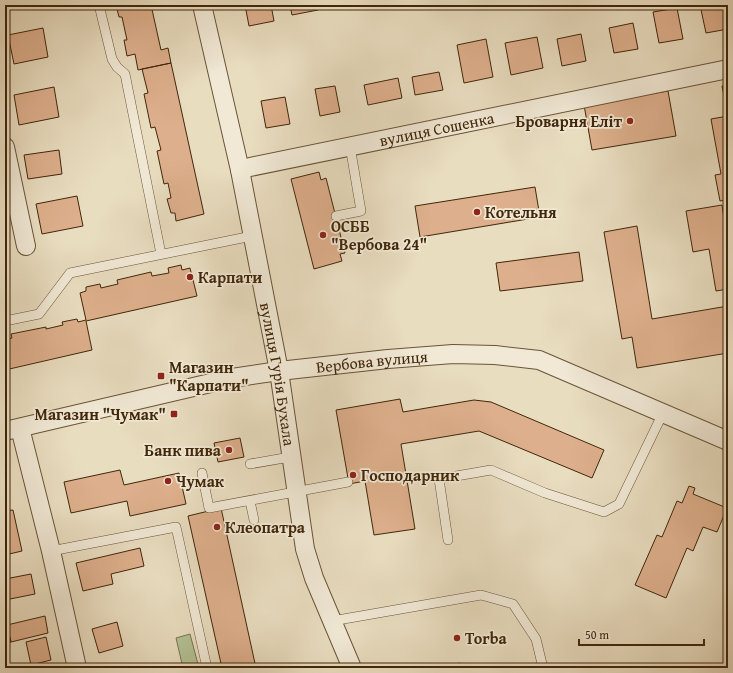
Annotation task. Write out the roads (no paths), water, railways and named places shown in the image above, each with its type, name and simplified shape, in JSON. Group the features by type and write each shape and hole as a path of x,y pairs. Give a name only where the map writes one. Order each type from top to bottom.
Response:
{"street":[{"name":"вулиця Гурія Бухала","path":"202,5 240,170 278,371 305,549 314,578 352,668"},
{"name":"вулиця Сошенка","path":"240,170 250,166 728,69"},
{"path":"5,147 26,246"},
{"name":"Вербова вулиця","path":"12,429 232,378 278,371 388,359 453,354 496,355 539,360 728,441"},
{"path":"12,429 51,550 77,668"}],"lane":[{"path":"99,5 112,59 117,67 125,74 161,254"},
{"path":"336,216 361,211 350,146"},
{"path":"5,322 39,314 70,273 252,236"},
{"path":"448,540 439,479 491,470 546,493 604,512 619,504 663,413"},
{"path":"250,464 290,457"},
{"path":"202,473 209,508 348,482"},
{"path":"250,501 254,520"},
{"path":"51,550 176,527 207,668"},
{"path":"332,621 481,595 513,604 536,639 543,668"}],"place":[{"name":"Броварня Еліт","path":"630,121"},
{"name":"Котельня","path":"477,212"},
{"name":"ОСББ \"Вербова 24\"","path":"323,235"},
{"name":"Карпати","path":"190,277"},
{"name":"Магазин \"Карпати\"","path":"161,376"},
{"name":"Магазин \"Чумак\"","path":"174,414"},
{"name":"Банк пива","path":"229,450"},
{"name":"Господарник","path":"353,475"},
{"name":"Чумак","path":"168,481"},
{"name":"Клеопатра","path":"217,527"},
{"name":"Torba","path":"457,638"}]}
